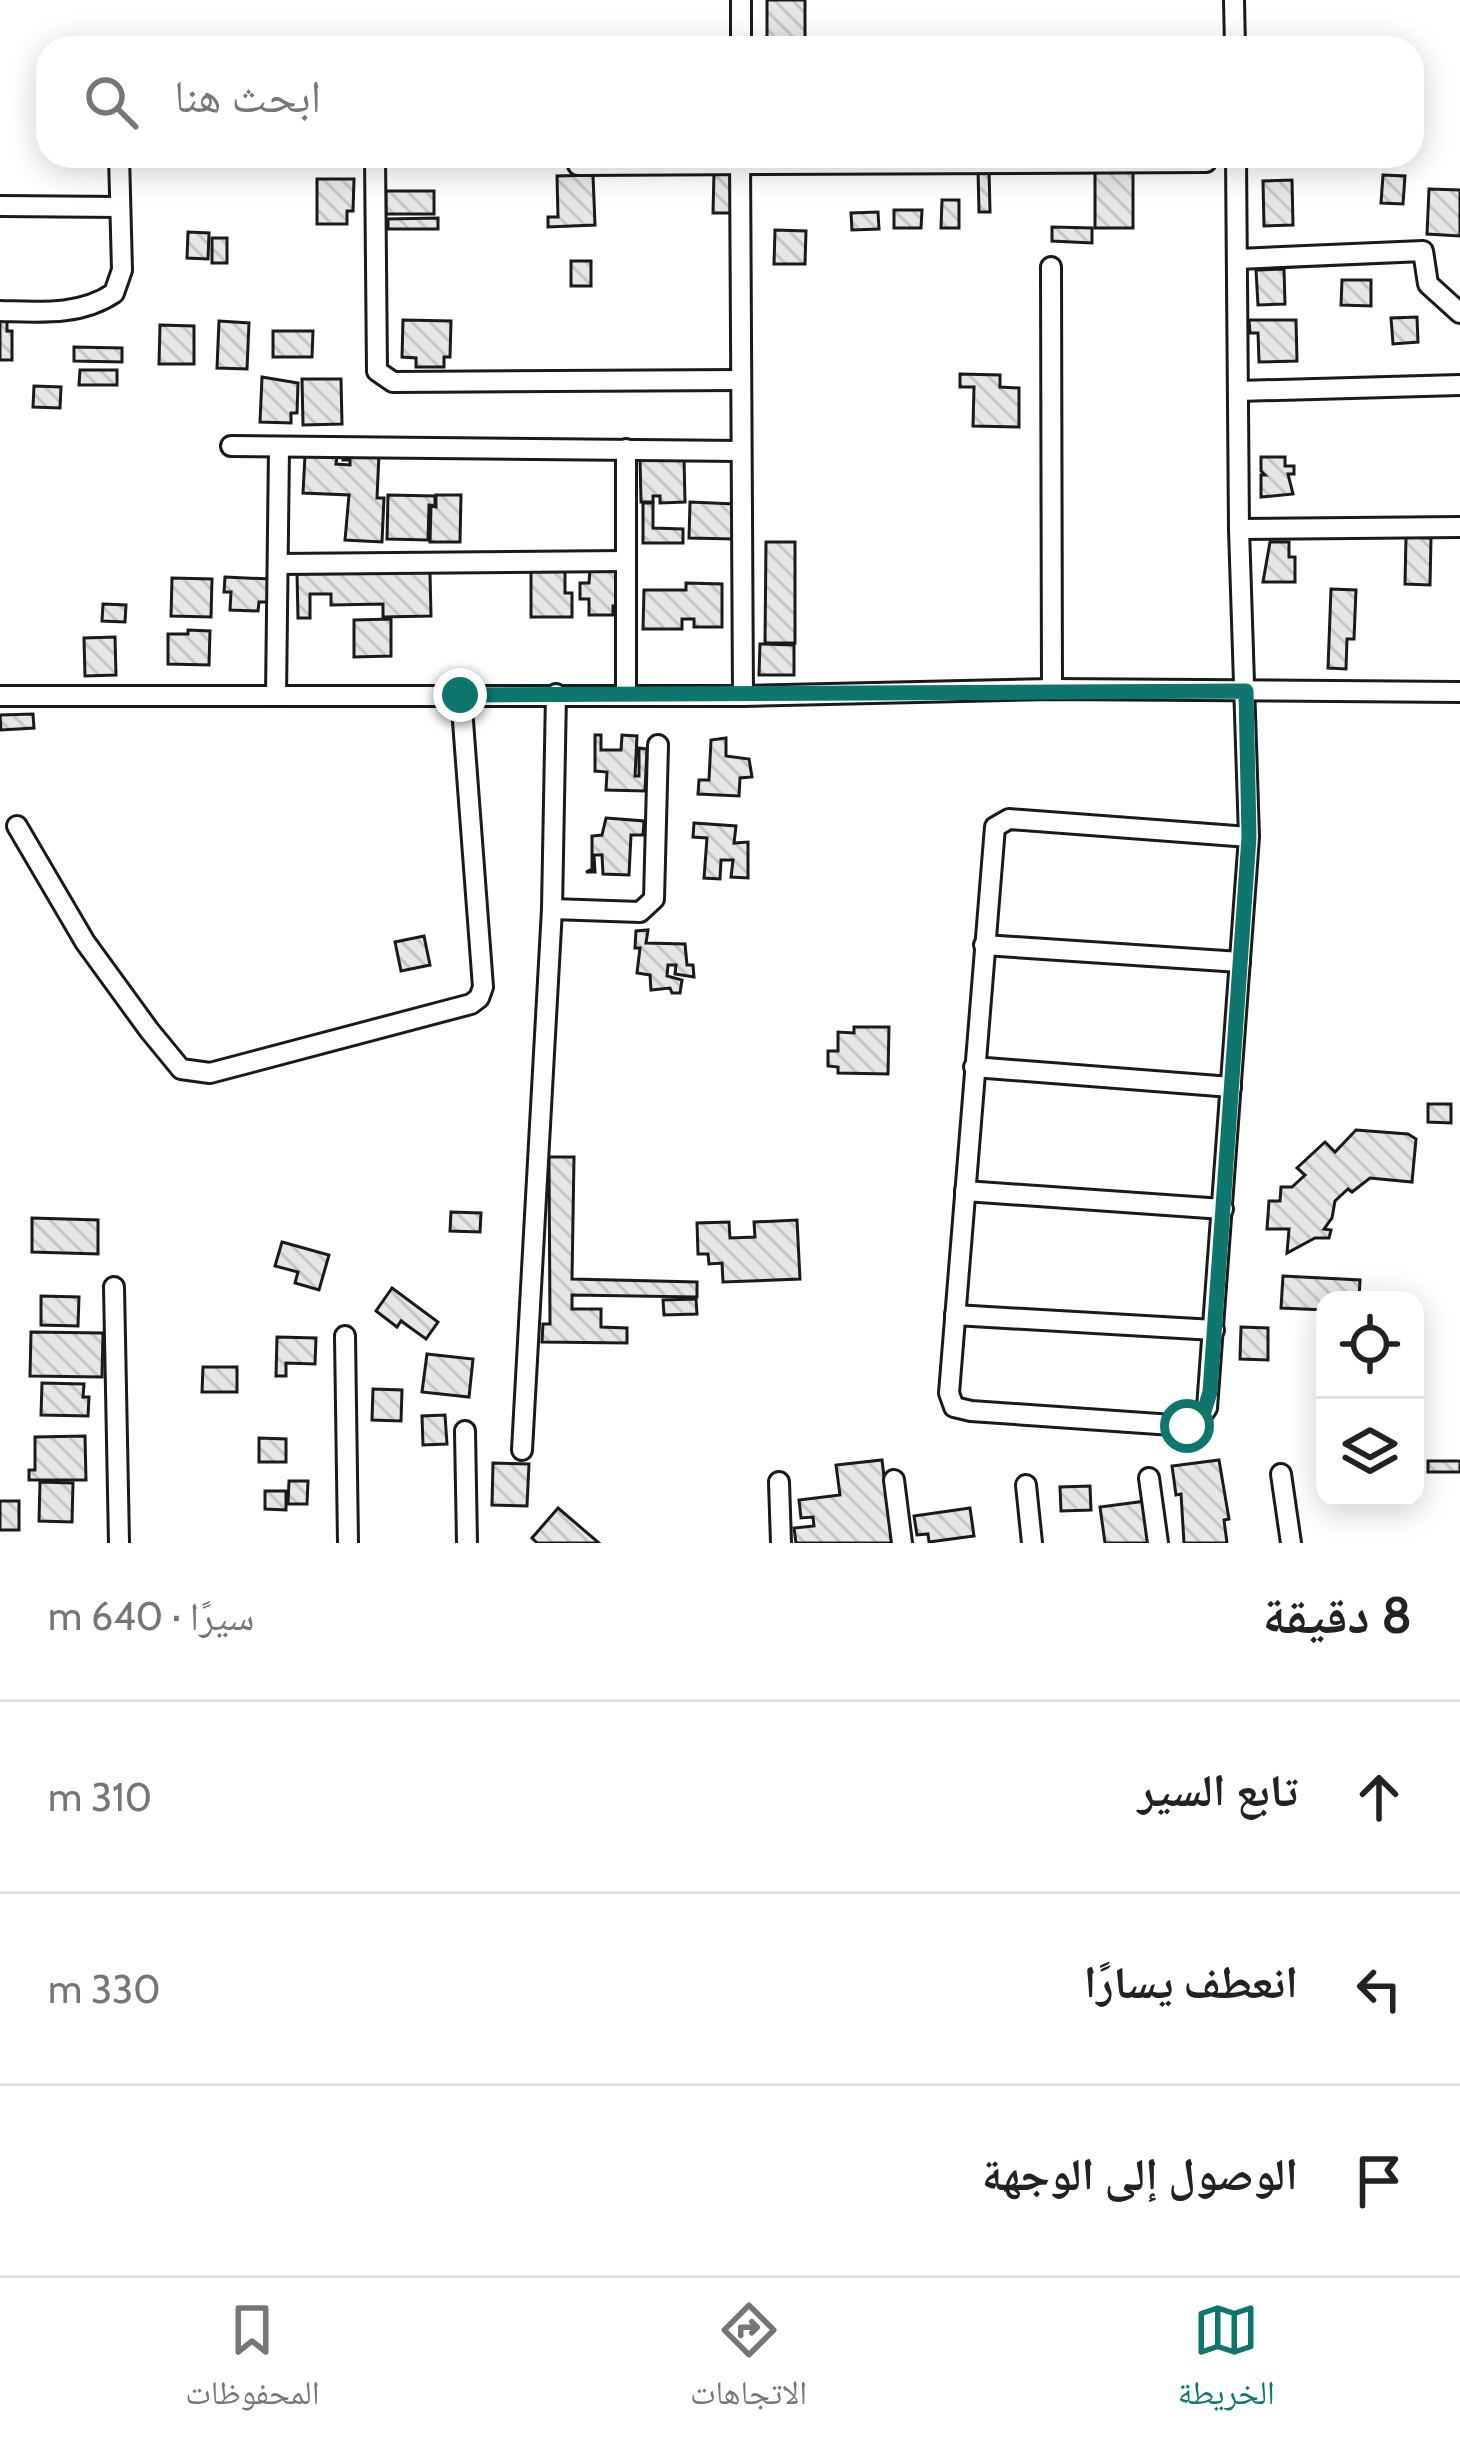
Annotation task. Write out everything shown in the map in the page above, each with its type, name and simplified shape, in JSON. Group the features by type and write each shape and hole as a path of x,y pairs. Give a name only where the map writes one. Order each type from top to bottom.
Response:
{"street":[{"path":"741,36 742,0"},
{"path":"1234,0 1235,36"},
{"path":"0,311 57,312 95,303 114,292 122,270 119,168"},
{"path":"375,168 377,371 386,380 741,380"},
{"path":"740,168 743,696"},
{"path":"1236,168 1239,529 1249,837 1207,1408 1196,1424 1187,1426 971,1412 954,1407 949,1393 992,835 1001,822 1010,819 1249,837"},
{"path":"0,206 120,207"},
{"path":"1238,259 1423,251 1428,284 1460,313"},
{"path":"1051,267 1052,689"},
{"path":"1238,391 1460,385"},
{"path":"232,446 741,451"},
{"path":"276,696 279,448"},
{"path":"626,449 626,694"},
{"path":"1239,529 1460,527"},
{"path":"278,564 626,561"},
{"path":"0,696 743,696 1052,689 1460,692"},
{"path":"522,1450 552,909 556,694"},
{"path":"17,826 85,942 148,1030 181,1069 190,1073 210,1073 471,1004 483,987 460,695"},
{"path":"552,909 640,912 654,899 658,745"},
{"path":"984,945 1240,962"},
{"path":"974,1067 1231,1087"},
{"path":"965,1191 1222,1209"},
{"path":"114,1287 119,1543"},
{"path":"955,1315 1214,1330"},
{"path":"346,1336 348,1543"},
{"path":"465,1431 467,1543"},
{"path":"1281,1474 1291,1543"},
{"path":"1149,1478 1158,1543"},
{"path":"894,1480 902,1543"},
{"path":"779,1481 781,1543"},
{"path":"1026,1485 1033,1543"}],"building":[{"path":"767,0 805,0 805,36 767,36"},
{"path":"978,169 989,169 990,212 979,212"},
{"path":"1095,169 1133,169 1133,228 1095,228"},
{"path":"714,172 736,172 735,213 713,213"},
{"path":"593,175 595,225 548,227 548,217 558,217 557,176"},
{"path":"1383,175 1405,176 1403,204 1381,203"},
{"path":"317,179 354,179 353,211 347,211 347,224 317,224"},
{"path":"1292,180 1293,225 1264,226 1263,181"},
{"path":"1429,189 1460,190 1460,236 1427,234"},
{"path":"386,191 434,191 434,214 386,214"},
{"path":"942,200 959,200 959,228 941,228"},
{"path":"894,210 922,210 921,228 894,228"},
{"path":"878,212 879,229 852,230 851,213"},
{"path":"438,218 438,229 388,229 388,219"},
{"path":"1052,227 1092,228 1092,243 1052,241"},
{"path":"775,230 806,231 805,264 774,264"},
{"path":"188,232 209,233 208,259 187,258"},
{"path":"212,238 227,238 227,263 212,263"},
{"path":"571,261 591,261 591,286 571,286"},
{"path":"1284,269 1285,304 1258,305 1256,270"},
{"path":"1342,280 1371,280 1371,306 1341,305"},
{"path":"0,314 7,314 7,331 12,331 12,360 0,360"},
{"path":"1417,317 1418,342 1393,344 1391,318"},
{"path":"403,320 451,321 450,357 444,357 444,367 416,367 416,358 402,357"},
{"path":"1249,320 1296,320 1297,361 1259,362 1258,333 1250,333"},
{"path":"219,321 249,323 247,369 217,368"},
{"path":"160,325 194,326 194,364 159,364"},
{"path":"273,331 313,331 312,357 273,357"},
{"path":"74,347 122,348 122,362 74,361"},
{"path":"80,370 117,370 117,385 79,385"},
{"path":"960,374 1000,375 1000,387 1019,388 1019,427 973,426 974,387 960,387"},
{"path":"262,377 298,383 297,413 291,413 291,423 260,422"},
{"path":"302,379 341,379 342,424 303,425"},
{"path":"34,386 61,387 60,408 33,407"},
{"path":"343,452 379,454 382,542 345,540 349,495 303,493 305,455 337,456 336,464 350,465 350,460 343,460"},
{"path":"684,457 685,502 660,503 660,496 653,496 653,502 641,502 640,458"},
{"path":"1261,457 1285,457 1285,466 1294,466 1294,474 1288,474 1293,494 1261,497 1261,475 1265,475"},
{"path":"388,495 435,496 435,506 429,505 428,540 387,539"},
{"path":"436,495 461,495 460,542 430,542"},
{"path":"690,502 734,504 733,539 689,538"},
{"path":"643,503 653,503 653,528 683,529 683,543 643,543"},
{"path":"1406,537 1431,538 1430,585 1405,584"},
{"path":"766,542 795,542 795,643 765,643"},
{"path":"1270,542 1289,542 1289,557 1295,557 1295,582 1263,582"},
{"path":"590,569 620,570 620,606 613,606 613,615 589,615 589,599 580,599 580,583 589,583"},
{"path":"531,571 565,571 565,593 572,593 572,617 531,617"},
{"path":"430,572 431,616 383,617 383,604 331,605 331,594 310,594 310,618 298,618 297,574"},
{"path":"225,577 270,579 269,602 259,602 258,611 230,610 231,592 224,592"},
{"path":"172,578 212,579 211,617 171,616"},
{"path":"686,583 722,584 722,627 694,627 694,619 682,619 682,629 643,629 644,590 686,590"},
{"path":"1331,589 1356,590 1354,639 1347,639 1346,669 1328,668"},
{"path":"103,604 126,605 125,622 102,621"},
{"path":"391,619 391,656 354,657 354,620"},
{"path":"188,630 210,631 209,665 168,664 168,634 188,634"},
{"path":"115,637 116,675 85,676 84,638"},
{"path":"760,644 794,645 794,675 759,675"},
{"path":"33,714 34,728 1,730 0,715"},
{"path":"595,735 601,735 601,750 621,750 622,735 637,736 635,776 639,776 639,748 647,749 645,791 606,790 607,772 595,771"},
{"path":"726,738 726,756 749,759 752,777 740,778 739,796 698,794 699,780 709,780 711,740"},
{"path":"606,818 644,821 643,835 631,835 629,875 603,874 602,855 594,855 595,872 586,872 592,869 592,836 602,835"},
{"path":"694,823 736,826 734,843 748,842 748,878 731,877 733,860 721,860 720,879 704,878 707,838 693,837"},
{"path":"648,930 646,943 685,944 694,977 675,974 676,965 668,965 667,976 682,980 680,993 670,988 651,990 650,975 637,973 636,931"},
{"path":"424,936 430,965 401,971 395,942"},
{"path":"854,1027 889,1027 888,1074 838,1073 838,1067 828,1066 828,1051 838,1051 838,1032 854,1033"},
{"path":"1428,1104 1451,1104 1451,1123 1428,1122"},
{"path":"1356,1130 1408,1134 1416,1139 1412,1182 1370,1178 1352,1192 1348,1189 1335,1201 1324,1229 1331,1230 1329,1238 1315,1238 1287,1253 1289,1229 1267,1229 1269,1201 1280,1201 1281,1187 1292,1187 1305,1175 1297,1168 1325,1142 1335,1152"},
{"path":"549,1157 574,1157 572,1279 697,1282 697,1297 572,1295 572,1309 601,1309 601,1327 627,1328 627,1343 542,1342 543,1324 550,1324"},
{"path":"451,1212 481,1213 480,1232 450,1231"},
{"path":"32,1218 98,1220 98,1254 32,1252"},
{"path":"797,1220 800,1279 723,1282 722,1263 709,1264 708,1254 698,1254 697,1223 729,1222 730,1238 755,1237 754,1222"},
{"path":"282,1242 329,1255 319,1290 295,1283 298,1272 275,1266"},
{"path":"1283,1276 1360,1280 1359,1291 1316,1291 1316,1310 1281,1308"},
{"path":"392,1288 438,1322 426,1339 401,1321 397,1327 376,1311"},
{"path":"41,1296 79,1297 78,1326 41,1325"},
{"path":"696,1299 697,1314 664,1315 663,1300"},
{"path":"1241,1327 1268,1328 1268,1360 1240,1359"},
{"path":"31,1332 103,1333 102,1377 30,1376"},
{"path":"277,1337 316,1338 315,1364 286,1363 286,1376 276,1376"},
{"path":"427,1354 473,1359 469,1397 422,1392"},
{"path":"203,1367 237,1367 237,1392 202,1392"},
{"path":"42,1383 84,1384 88,1416 41,1415"},
{"path":"373,1389 402,1390 401,1421 372,1420"},
{"path":"445,1415 447,1444 423,1445 422,1416"},
{"path":"85,1436 86,1480 29,1480 29,1470 35,1470 35,1437"},
{"path":"259,1438 286,1439 286,1462 259,1462"},
{"path":"882,1460 892,1543 796,1543 794,1528 814,1526 813,1517 801,1518 799,1500 840,1495 836,1465"},
{"path":"1219,1460 1229,1519 1224,1520 1227,1543 1184,1543 1181,1494 1176,1495 1172,1466"},
{"path":"1428,1461 1460,1461 1460,1472 1428,1472"},
{"path":"493,1463 529,1464 527,1506 492,1505"},
{"path":"289,1481 308,1481 307,1504 288,1504"},
{"path":"40,1482 73,1483 72,1522 39,1521"},
{"path":"1090,1486 1091,1510 1061,1511 1060,1487"},
{"path":"265,1491 286,1491 286,1510 265,1509"},
{"path":"0,1501 19,1501 19,1530 0,1530"},
{"path":"1146,1501 1152,1543 1105,1543 1100,1507"},
{"path":"558,1508 599,1543 537,1543 532,1538"},
{"path":"970,1508 974,1536 929,1542 928,1534 917,1535 914,1516"}],"route":[{"path":"460,695 1246,691 1249,837 1210,1392 1202,1418 1187,1426"}]}
